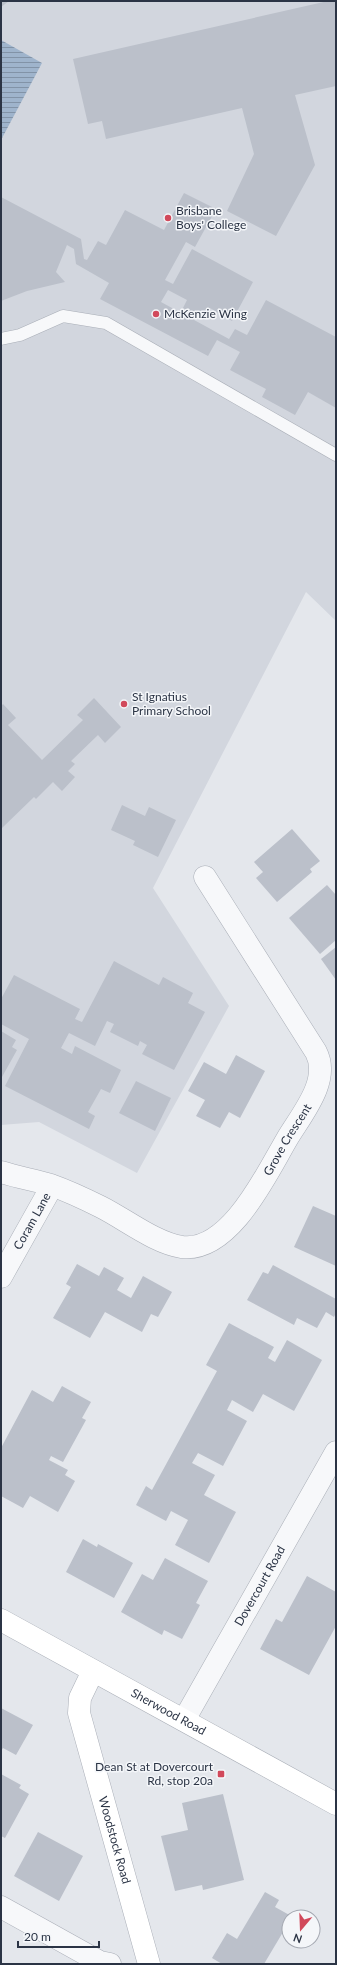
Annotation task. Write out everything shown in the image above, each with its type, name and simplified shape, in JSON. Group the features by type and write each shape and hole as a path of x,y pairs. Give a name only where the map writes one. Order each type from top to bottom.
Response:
{"main road":[{"name":"Sherwood Road","path":"1,1620 336,1804"},
{"name":"Woodstock Road","path":"93,1670 82,1693 79,1713 147,1964"}],"street":[{"name":"Grove Crescent","path":"1,1172 52,1186 101,1207 162,1241 182,1247 200,1246 217,1237 235,1220 255,1193 312,1096 321,1066 316,1052 205,878"},
{"name":"Coram Lane","path":"1,1277 52,1186"},
{"name":"Dovercourt Road","path":"184,1720 336,1452"},
{"path":"1,1907 100,1962 110,1964"}],"lane":[{"path":"1,339 20,335 63,316 106,323 336,455"}],"shaded area":[{"path":"1,1 336,1 336,621 306,592 153,888 229,1006 137,1173 39,1122 1,1125"}],"water":[{"path":"1,40 42,63 1,140"}],"building":[{"path":"1,1 9,1 1,7"},
{"path":"328,1 336,1 336,86 295,95 315,165 276,236 227,211 254,154 242,108 106,139 102,121 88,124 73,59"},
{"name":"McKenzie Wing","path":"184,193 216,209 195,247 186,242 165,280 173,284 192,249 253,282 232,321 210,308 204,320 183,308 187,300 168,290 161,302 229,339 235,329 247,335 266,300 336,337 336,408 308,392 295,415 262,397 266,389 230,370 240,352 217,340 208,356 100,299 109,283 76,264 74,249 67,245 56,272 65,282 27,291 1,301 1,197 81,239 84,259 87,260 98,241 106,245 125,210 164,230"},
{"path":"94,698 121,727 105,743 98,735 71,761 75,764 68,771 75,777 62,791 53,782 36,799 34,797 1,829 1,706 3,704 16,718 8,725 42,760 83,720 77,715"},
{"path":"122,805 145,816 149,807 176,820 158,857 133,845 135,841 111,830"},
{"path":"292,829 320,861 310,869 312,872 277,902 256,878 263,872 254,862"},
{"path":"327,885 336,895 336,940 320,954 289,918"},
{"path":"336,947 336,980 321,959"},
{"path":"114,961 159,985 163,977 193,993 188,1003 205,1012 174,1070 142,1054 147,1045 140,1041 138,1046 110,1032 114,1024 107,1021 95,1046 69,1033 61,1048 72,1054 75,1046 121,1070 110,1093 101,1089 88,1112 95,1116 89,1129 5,1086 29,1039 1,1024 1,999 14,975 80,1009 75,1019 82,1022"},
{"path":"1,1031 16,1040 12,1047 17,1050 2,1077"},
{"path":"236,1055 265,1071 240,1118 229,1112 220,1128 196,1116 205,1100 188,1091 204,1062 226,1074"},
{"path":"136,1081 171,1098 155,1131 119,1113"},
{"path":"313,1206 336,1216 336,1266 294,1247"},
{"path":"77,1264 99,1276 104,1267 124,1278 117,1290 131,1298 143,1276 172,1292 158,1317 151,1314 142,1332 105,1312 90,1338 53,1318 71,1287 66,1284"},
{"path":"273,1265 336,1299 336,1313 334,1317 326,1312 317,1328 297,1318 294,1325 247,1300 263,1272 268,1274"},
{"path":"229,1323 274,1347 268,1358 275,1362 287,1340 322,1360 294,1411 263,1394 253,1412 232,1400 227,1410 247,1421 223,1466 198,1453 192,1463 215,1475 204,1495 236,1512 209,1563 175,1545 188,1520 171,1511 166,1521 136,1505 146,1486 152,1490 217,1371 206,1365"},
{"path":"62,1386 91,1402 82,1418 86,1420 63,1462 51,1456 49,1460 68,1470 65,1475 75,1481 58,1512 30,1496 23,1508 1,1496 1,1448 32,1390 53,1402"},
{"path":"83,1539 97,1547 98,1544 133,1563 114,1598 66,1572"},
{"path":"165,1558 208,1581 196,1603 200,1605 182,1639 164,1630 162,1635 121,1612 142,1574 153,1580"},
{"path":"307,1576 336,1592 336,1626 309,1675 260,1649 276,1619 282,1622"},
{"path":"1,1708 33,1725 16,1755 3,1748 1,1751"},
{"path":"1,1774 21,1785 19,1788 29,1794 5,1838 1,1836"},
{"path":"223,1794 244,1880 203,1890 202,1885 175,1891 161,1836 188,1830 182,1803"},
{"path":"38,1832 83,1856 59,1901 14,1876"},
{"path":"265,1892 279,1900 275,1907 281,1910 281,1935 264,1964 222,1964 212,1958 227,1933 237,1939"}],"place":[{"name":"Brisbane Boys' College","path":"168,218"},
{"name":"McKenzie Wing","path":"156,314"},
{"name":"St Ignatius Primary School","path":"124,704"},
{"name":"Dean St at Dovercourt Rd, stop 20a","path":"221,1774"}]}
